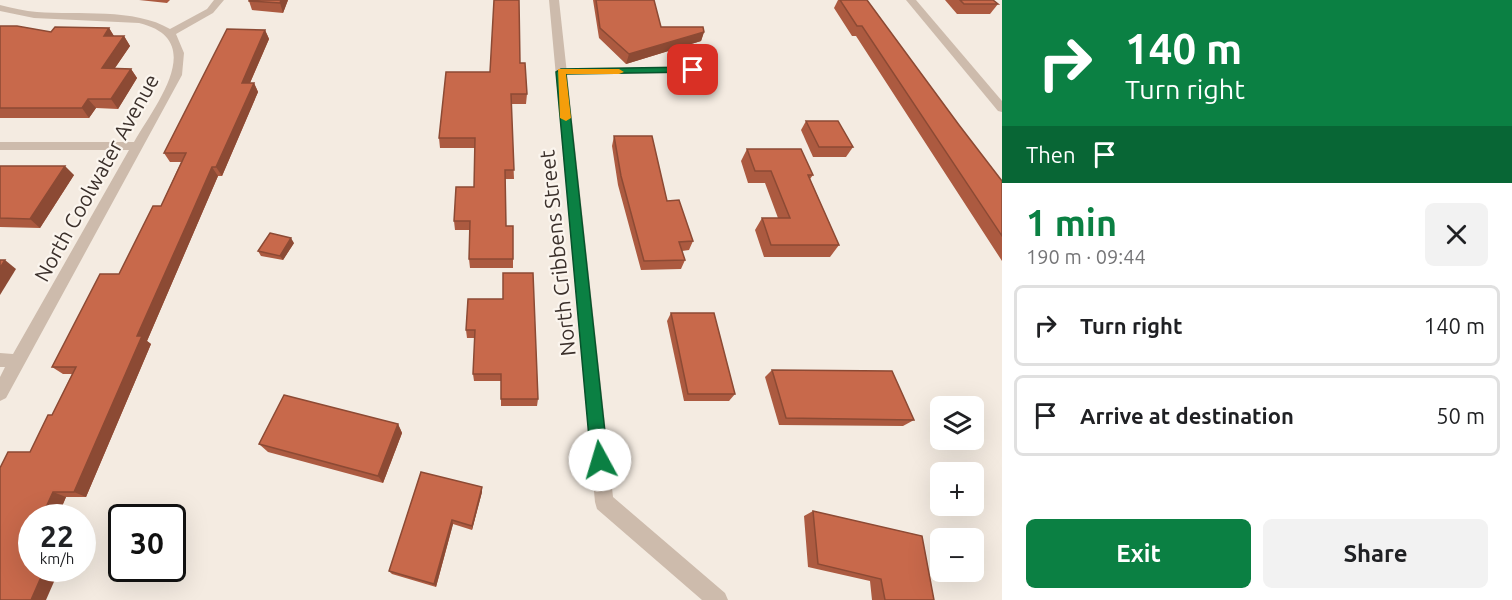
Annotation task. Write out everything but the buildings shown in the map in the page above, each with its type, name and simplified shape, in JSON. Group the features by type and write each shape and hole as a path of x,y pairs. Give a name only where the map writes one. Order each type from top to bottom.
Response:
{"street":[{"path":"0,8 34,15 139,20 154,24 170,33 210,11 219,0"},
{"name":"North Cribbens Street","path":"554,0 604,502 718,600"},
{"path":"911,0 1002,108"},
{"name":"North Coolwater Avenue","path":"0,393 177,75 181,60 180,46 170,33"},
{"path":"0,146 137,146"},
{"path":"0,360 18,361"}],"lane":[{"path":"561,72 693,70 710,63"}],"slow traffic":[{"path":"566,118 561,72 619,72"}],"route":[{"path":"600,460 561,72 693,70"}]}
